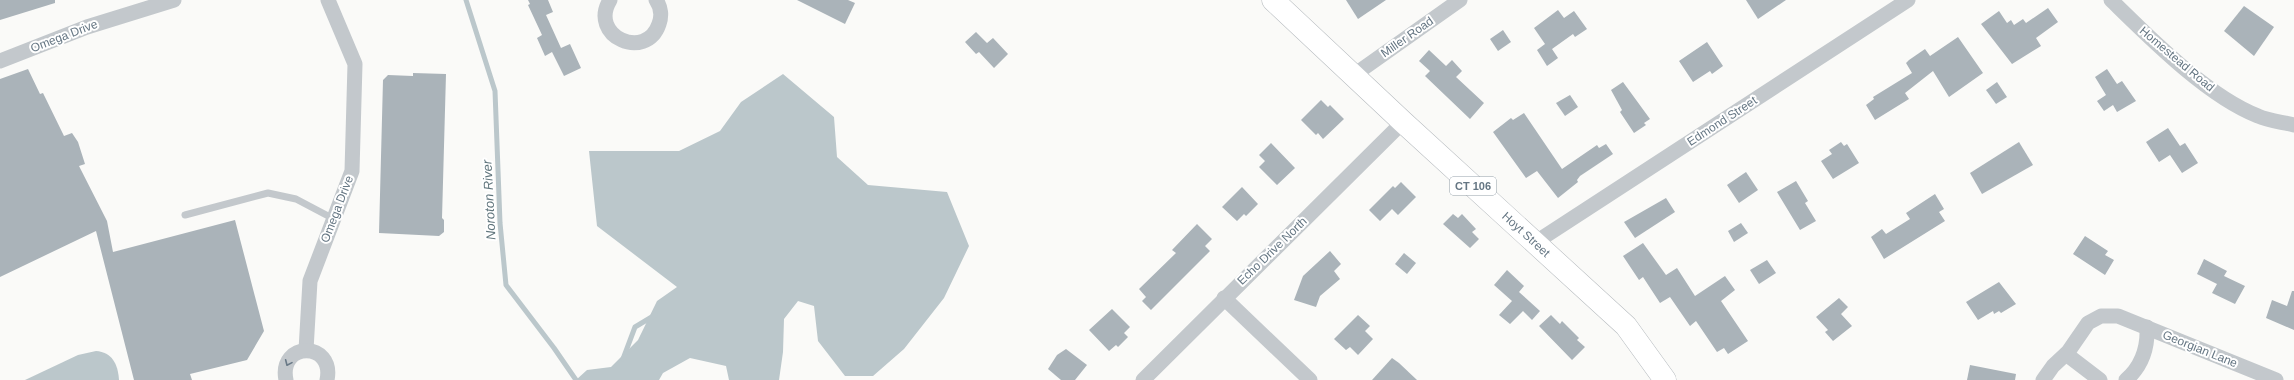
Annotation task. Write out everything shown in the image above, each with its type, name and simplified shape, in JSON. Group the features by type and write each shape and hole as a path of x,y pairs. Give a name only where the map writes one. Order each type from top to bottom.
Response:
{"main road":[{"name":"Hoyt Street","path":"1273,0 1403,122 1536,242 1626,326 1665,380"}],"street":[{"name":"Omega Drive","path":"0,61 87,27 174,0"},
{"name":"Omega Drive","path":"306,350 310,280 332,218 352,171 355,64 328,0"},
{"path":"610,0 605,14 610,30 618,38 634,43 645,40 658,28 661,12 656,0"},
{"name":"Miller Road","path":"1354,75 1460,0"},
{"name":"Edmond Street","path":"1536,242 1908,0"},
{"name":"Homestead Road","path":"2111,0 2148,36 2213,91 2258,116 2294,125"},
{"name":"Echo Drive North","path":"1143,380 1403,122"},
{"path":"1224,298 1310,380"},
{"name":"Georgian Lane","path":"2043,380 2053,366 2066,354 2088,323 2101,316 2118,316 2276,380"},
{"name":"Georgian Lane","path":"2126,380 2140,366 2148,338 2147,327"},
{"path":"286,380 284,372 291,357 298,352 306,350 318,354 326,364 328,372 326,380"},
{"path":"2066,354 2100,380"}],"lane":[{"path":"185,215 268,193 296,199 332,218"}],"shaded area":[{"path":"783,74 834,117 837,157 868,185 947,192 969,246 944,298 904,349 873,376 845,376 818,341 814,306 798,301 784,319 783,352 779,380 729,380 726,366 690,358 663,373 659,380 576,380 587,370 611,367 638,340 657,301 677,287 597,226 589,151 679,151 720,131 741,102"},
{"path":"96,351 110,356 116,364 119,380 25,380 78,355"}],"building":[{"path":"0,0 55,0 55,3 0,20"},
{"path":"528,0 548,0 553,12 546,15 561,48 570,44 581,68 564,76 552,52 545,56 537,38 542,35 528,5 530,4"},
{"path":"797,0 848,0 855,3 845,24"},
{"path":"1346,0 1386,0 1358,19"},
{"path":"1746,0 1786,0 1758,19"},
{"path":"2244,6 2274,27 2254,56 2224,31"},
{"path":"2048,8 2058,22 2036,38 2041,46 2012,64 1981,24 1999,11 2007,23 2011,20 2014,25 2023,19 2026,23"},
{"path":"1558,10 1564,18 1574,11 1587,29 1575,37 1573,34 1552,49 1558,58 1547,66 1537,50 1545,44 1534,28"},
{"path":"1503,30 1511,42 1498,51 1490,39"},
{"path":"976,32 987,43 993,38 1008,54 994,68 979,52 976,54 965,42"},
{"path":"1958,37 1983,73 1949,97 1933,71 1905,93 1909,99 1875,120 1866,105 1874,99 1873,97 1912,73 1906,63 1909,60 1925,49 1930,56"},
{"path":"1707,42 1723,66 1712,74 1710,71 1693,82 1679,61"},
{"path":"1429,50 1446,66 1452,60 1462,71 1456,77 1484,103 1470,119 1425,76 1430,71 1419,61"},
{"path":"28,69 40,94 43,93 64,136 72,133 78,142 85,164 79,166 107,221 113,252 235,220 264,331 247,360 190,374 192,380 134,380 96,231 0,277 0,79"},
{"path":"2107,69 2117,84 2122,81 2136,101 2117,112 2113,105 2104,111 2097,101 2106,95 2095,77"},
{"path":"413,73 446,74 442,218 444,220 444,232 439,236 379,233 383,80 388,75 413,76"},
{"path":"1623,82 1650,119 1644,123 1646,125 1634,133 1620,112 1622,110 1611,90"},
{"path":"1997,82 2007,97 1996,104 1986,90"},
{"path":"1570,95 1578,107 1565,116 1556,103"},
{"path":"1321,100 1328,107 1330,105 1344,119 1323,139 1318,133 1316,135 1301,120"},
{"path":"1524,113 1562,169 1597,145 1599,148 1606,144 1613,154 1580,176 1577,180 1578,182 1558,198 1537,171 1526,178 1493,132 1511,118 1513,120"},
{"path":"2168,128 2180,146 2185,143 2198,163 2182,173 2170,155 2159,162 2146,142"},
{"path":"1841,142 1844,146 1847,144 1859,163 1833,179 1821,161 1832,154 1829,150"},
{"path":"2019,142 2033,165 1982,194 1970,173"},
{"path":"1271,143 1295,168 1277,185 1259,167 1265,161 1259,155"},
{"path":"1746,172 1758,190 1739,203 1727,185"},
{"path":"1796,181 1808,201 1805,203 1816,221 1800,230 1777,192"},
{"path":"1401,182 1416,197 1398,215 1392,209 1380,221 1369,210 1393,186 1395,188"},
{"path":"1242,187 1258,204 1246,216 1244,214 1237,221 1222,207"},
{"path":"1935,194 1944,209 1939,212 1945,221 1884,259 1871,237 1882,229 1886,234 1910,219 1906,213"},
{"path":"1666,198 1675,212 1635,238 1624,222"},
{"path":"1453,214 1458,218 1462,214 1476,229 1472,232 1479,239 1470,248 1443,224"},
{"path":"1741,223 1748,233 1734,242 1728,231"},
{"path":"1197,224 1212,239 1205,246 1210,251 1151,310 1142,301 1146,297 1139,289 1176,253 1172,250"},
{"path":"2085,236 2108,251 2105,255 2114,260 2105,275 2073,254"},
{"path":"1643,243 1666,275 1677,268 1695,296 1725,276 1735,290 1721,301 1748,341 1728,354 1724,348 1717,352 1696,321 1690,326 1670,297 1660,303 1643,277 1639,280 1623,256"},
{"path":"1330,251 1341,264 1334,271 1340,279 1320,296 1316,307 1294,300 1303,276"},
{"path":"1404,253 1416,263 1407,274 1395,264"},
{"path":"2204,259 2227,271 2224,276 2245,286 2235,304 2212,293 2217,284 2197,274"},
{"path":"1767,260 1776,273 1759,284 1750,270"},
{"path":"1507,270 1524,286 1519,292 1540,311 1532,320 1523,311 1510,324 1499,315 1512,301 1494,285"},
{"path":"1999,282 2016,304 2001,313 1999,311 1994,314 1993,311 1978,320 1966,302"},
{"path":"2292,291 2294,291 2294,330 2266,318 2272,300 2287,306"},
{"path":"1839,298 1848,307 1841,314 1852,326 1833,341 1825,332 1828,330 1816,317"},
{"path":"1112,309 1130,327 1124,333 1128,337 1118,347 1116,345 1109,351 1089,330"},
{"path":"1358,315 1370,326 1365,331 1373,339 1358,355 1350,347 1346,350 1334,339"},
{"path":"1551,315 1560,324 1562,321 1579,338 1577,340 1585,347 1572,360 1539,326"},
{"path":"1066,349 1087,365 1075,380 1061,380 1048,369 1057,355"},
{"path":"1392,358 1399,363 1417,380 1372,380"},
{"path":"1970,365 2016,374 2015,380 1967,380"}],"waterway":[{"name":"Noroton River","path":"466,0 495,91 500,223 506,285 554,348 576,380"},
{"name":"Noroton River","path":"623,359 635,327 655,315"}]}
